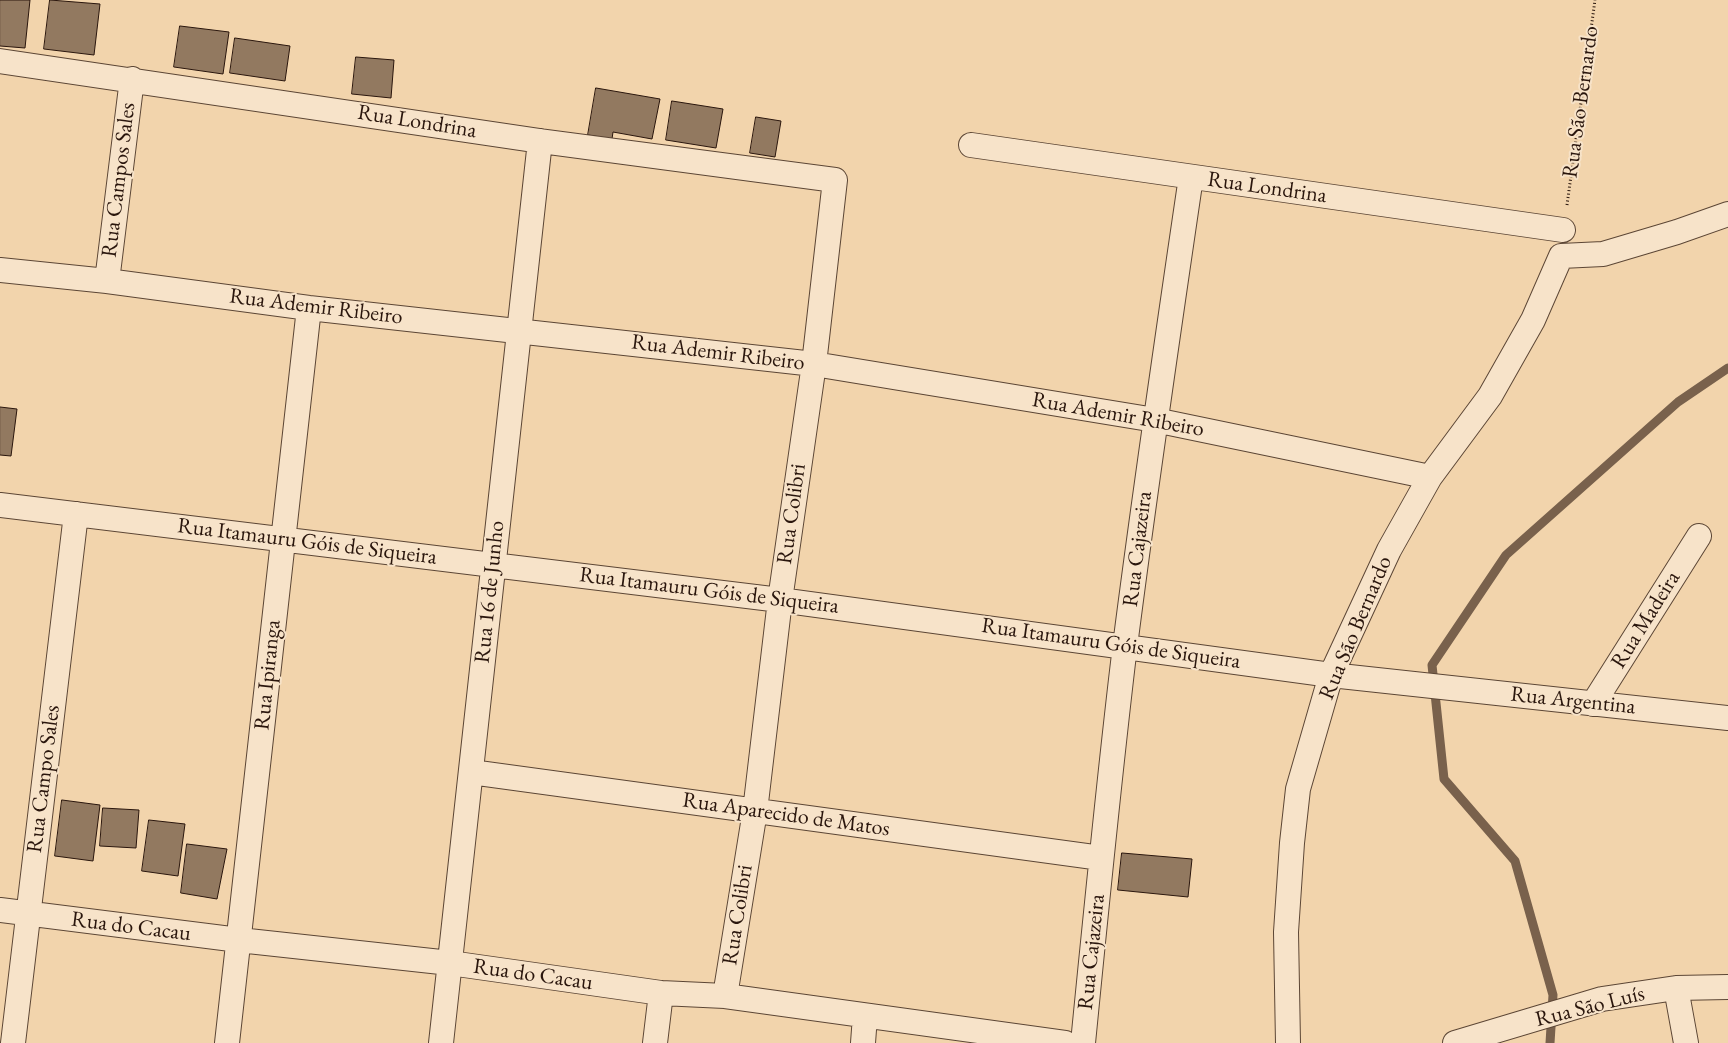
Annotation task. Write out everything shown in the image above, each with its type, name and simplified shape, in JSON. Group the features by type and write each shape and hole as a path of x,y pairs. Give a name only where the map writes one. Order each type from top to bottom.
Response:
{"street":[{"name":"Rua Londrina","path":"0,61 540,140 834,180"},
{"name":"Rua Campos Sales","path":"107,281 132,79"},
{"name":"Rua 16 de Junho","path":"441,1043 540,140"},
{"name":"Rua Londrina","path":"971,145 1563,230"},
{"name":"Rua Cajazeira","path":"1083,1043 1101,858 1125,646 1155,420 1191,177"},
{"name":"Rua Colibri","path":"725,996 755,811 780,600 814,364 834,180"},
{"name":"Rua São Bernardo","path":"1288,1043 1286,932 1298,789 1331,674 1390,550 1430,477 1490,396 1533,320 1561,256 1603,254 1677,232 1728,214"},
{"name":"Rua Ademir Ribeiro","path":"0,270 107,281 309,308 814,364 1155,420 1430,477"},
{"name":"Rua Ipiranga","path":"227,1043 309,308"},
{"name":"Rua Itamauru Góis de Siqueira","path":"0,505 780,600 1331,674 1418,683"},
{"name":"Rua Campo Sales","path":"13,1043 76,514"},
{"name":"Rua Madeira","path":"1593,704 1699,536"},
{"name":"Rua Argentina","path":"1418,683 1728,718"},
{"name":"Rua Aparecido de Matos","path":"471,772 1101,858"},
{"name":"Rua do Cacau","path":"0,910 239,940 450,963 661,993 725,996 1065,1043"},
{"name":"Rua São Luís","path":"1455,1043 1602,999 1676,988 1728,987"},
{"path":"1676,988 1686,1043"},
{"path":"655,1043 661,993"},
{"path":"863,1043 866,1016"}],"path":[{"name":"Rua São Bernardo","path":"1567,204 1595,0"}],"building":[{"path":"0,0 30,0 25,48 0,46"},
{"path":"50,0 100,4 94,55 44,49"},
{"path":"180,26 229,32 223,74 174,67"},
{"path":"235,38 290,46 285,81 230,73"},
{"path":"356,57 394,60 391,98 352,94"},
{"path":"596,88 660,99 652,139 613,132 612,139 588,135"},
{"path":"672,101 723,109 716,148 666,140"},
{"path":"756,117 781,121 775,157 750,153"},
{"path":"0,407 17,409 11,456 0,455"},
{"path":"62,800 100,805 93,861 55,856"},
{"path":"103,808 139,810 136,848 100,846"},
{"path":"149,820 185,824 178,876 142,871"},
{"path":"187,844 227,849 217,899 181,893"},
{"path":"1122,853 1192,859 1188,897 1118,890"}],"waterway":[{"path":"1550,1043 1553,995 1515,861 1444,779 1432,665 1506,555 1678,402 1728,368"}]}
